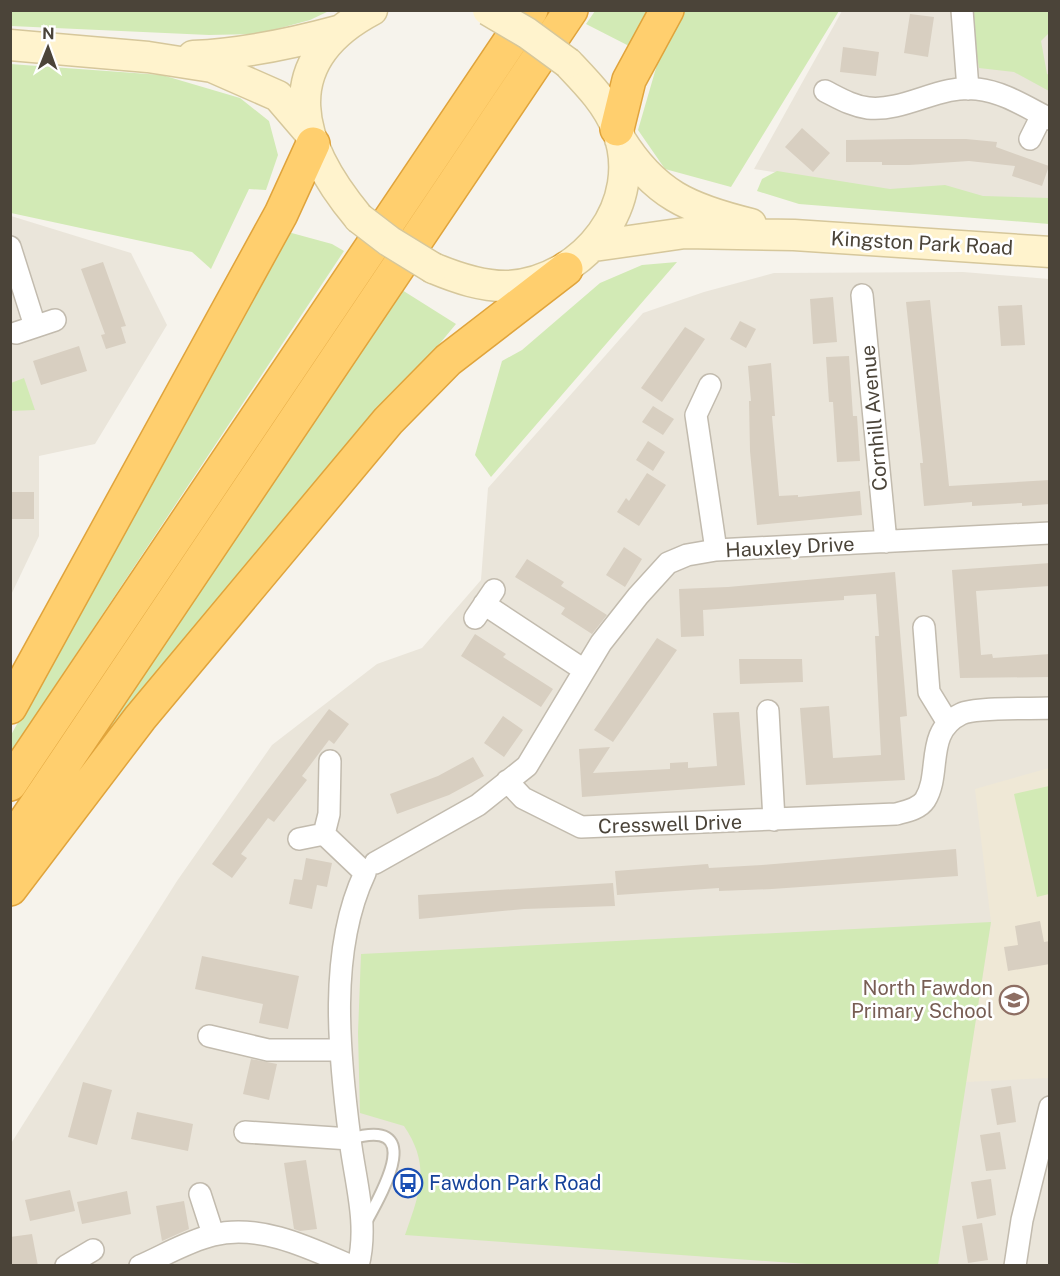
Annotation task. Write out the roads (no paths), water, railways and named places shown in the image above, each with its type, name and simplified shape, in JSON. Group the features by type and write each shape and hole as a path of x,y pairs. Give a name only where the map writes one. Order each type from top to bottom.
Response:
{"highway":[{"path":"10,784 531,10"},
{"path":"10,844 571,10"},
{"path":"618,134 629,80 667,10"},
{"path":"10,707 275,224 310,137"},
{"path":"10,889 147,709 388,421 448,360 566,269"}],"street":[{"path":"148,57 244,52 292,43 338,30 372,10"},
{"name":"Kingston Park Road","path":"488,10 527,33 568,63 603,102 636,164 653,183 674,197 731,219 794,235"},
{"path":"962,10 968,89"},
{"path":"310,137 305,107 307,87 315,63 338,30"},
{"path":"10,45 148,57 212,68 245,80 278,96 310,137 339,194 359,218 389,241 433,268 481,283 508,286 542,280 566,269 594,246 611,221 622,186 623,161 618,134"},
{"path":"825,91 852,105 870,108 897,105 944,92 968,89 1004,95 1046,117 1030,138"},
{"name":"Kingston Park Road","path":"594,246 685,233 794,235 989,246 1050,252"},
{"path":"10,248 35,326"},
{"name":"Cornhill Avenue","path":"862,295 886,542"},
{"path":"710,385 696,415 716,550"},
{"name":"Hauxley Drive","path":"370,868 478,805 527,766 601,642 668,563 687,555 716,550 1050,533"},
{"path":"484,604 584,670"},
{"path":"924,627 929,692 948,723 963,712 1050,708"},
{"path":"769,711 774,820"},
{"name":"Cresswell Drive","path":"507,781 523,798 581,827 897,814 916,808 925,799 940,735 948,723"},
{"path":"324,834 329,814 330,761"},
{"path":"299,838 324,834 370,868 348,918 340,996 341,1050 350,1139 363,1227 358,1266"},
{"path":"209,1036 268,1050 341,1050"},
{"path":"1015,1266 1022,1220 1050,1107"},
{"path":"246,1132 350,1139"},
{"path":"200,1194 213,1234"},
{"path":"140,1266 213,1234 251,1233 298,1243 351,1266"},
{"path":"66,1266 93,1250"}],"lane":[{"path":"350,1139 370,1133 387,1138 393,1145 396,1159 363,1227"}],"place":[{"name":"North Fawdon Primary School","path":"1014,1000"},
{"name":"Fawdon Park Road","path":"408,1183"}]}
